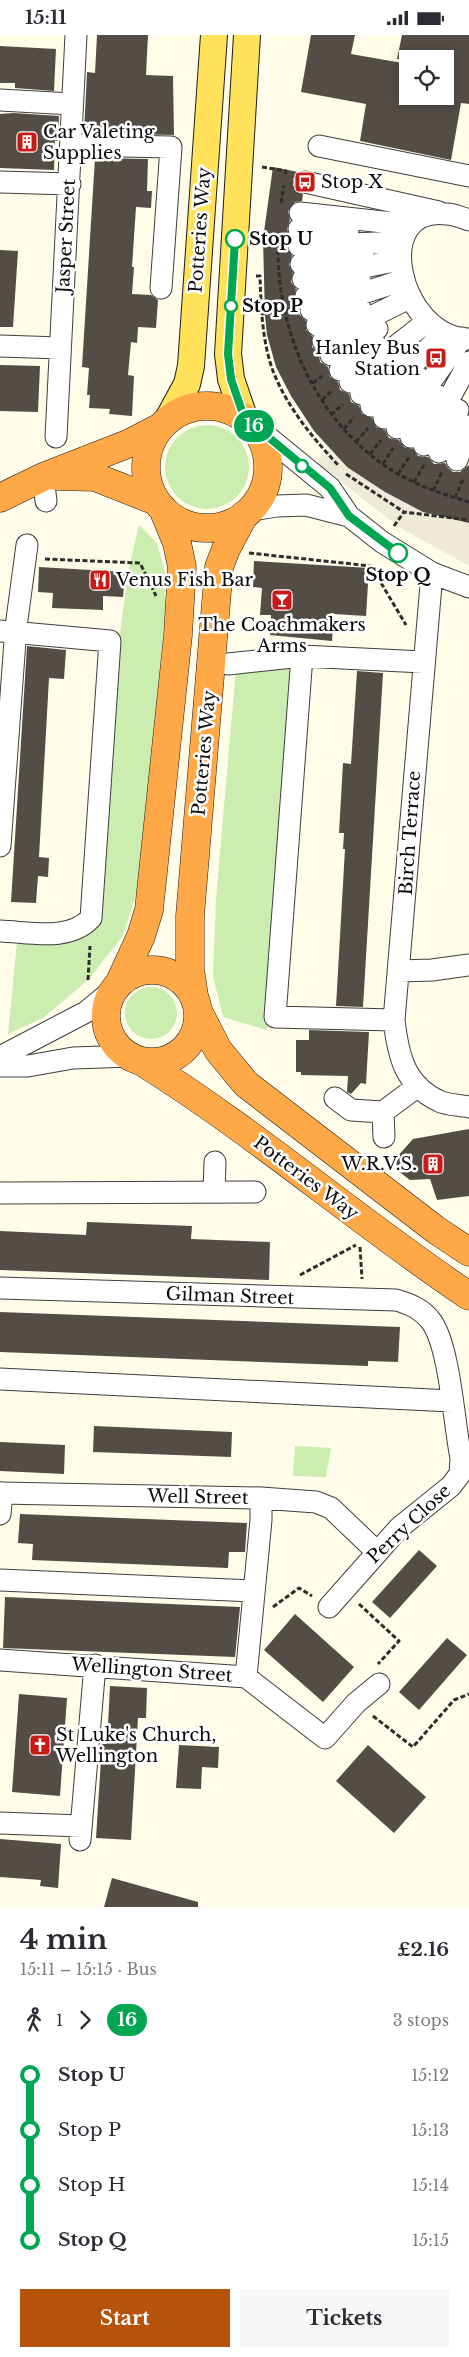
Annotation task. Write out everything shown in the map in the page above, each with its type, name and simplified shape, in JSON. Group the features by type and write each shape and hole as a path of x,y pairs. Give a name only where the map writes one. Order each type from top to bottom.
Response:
{"highway":[{"path":"0,498 46,485 95,477 160,505 181,523 200,528 226,525 248,513 260,498 266,484 268,461 265,445 248,421 223,407 206,405 183,410 130,443 46,485"},
{"path":"160,505 149,486 146,467 149,447 163,424"},
{"name":"Potteries Way","path":"117,986 141,936 150,910 178,635 182,567 178,543 160,505"},
{"name":"Potteries Way","path":"248,513 226,549 219,567 190,916 190,969 196,1003 218,1050 246,1084 436,1230 469,1252"},
{"path":"154,970 170,973 184,983 196,1003 197,1025 191,1040 183,1050 170,1058 158,1062 136,1058 124,1053 114,1041 107,1024 106,1009 117,986 132,974 154,970"},
{"name":"Potteries Way","path":"136,1058 211,1107 372,1229 469,1296"}],"main road":[{"name":"Potteries Way","path":"163,424 187,385 191,366 214,35"},
{"name":"Potteries Way","path":"247,35 254,168 228,354 231,379 248,421"}],"street":[{"name":"Jasper Street","path":"56,437 76,35"},
{"path":"0,100 72,104"},
{"path":"71,145 171,147 161,288"},
{"path":"319,146 469,177"},
{"path":"0,182 70,184"},
{"path":"424,291 431,214 448,214 469,220"},
{"path":"344,331 448,214"},
{"path":"344,331 424,291"},
{"path":"344,331 424,291"},
{"path":"344,331 424,291"},
{"path":"344,331 424,291"},
{"path":"344,331 424,291"},
{"path":"344,331 424,291"},
{"path":"344,331 424,291"},
{"path":"344,331 424,291"},
{"path":"344,331 469,363"},
{"path":"344,331 469,387"},
{"path":"344,331 469,426"},
{"path":"0,346 60,348"},
{"path":"248,421 330,488 349,516 382,542 432,573 469,587"},
{"path":"248,513 277,506 306,505 349,516"},
{"path":"0,847 11,630 20,604 26,551"},
{"name":"Birch Terrace","path":"432,573 394,1020 398,1055 407,1074 418,1086 440,1102 469,1107"},
{"path":"0,941 0,929 57,933 73,931 83,926 90,918 110,641 11,630"},
{"path":"302,656 275,1017 394,1020"},
{"path":"228,664 302,656 423,662"},
{"path":"399,971 432,970 469,965"},
{"path":"0,1057 86,1012 117,986"},
{"path":"0,1067 28,1066 73,1058 136,1058"},
{"path":"335,1097 352,1110 383,1112 418,1086"},
{"path":"383,1112 384,1137"},
{"path":"214,1192 215,1162"},
{"path":"0,1193 255,1192"},
{"name":"Gilman Street","path":"0,1288 396,1301 417,1308 432,1322 442,1341"},
{"name":"Perry Close","path":"329,1607 376,1551 399,1528 465,1475 442,1341"},
{"path":"0,1379 452,1401"},
{"path":"246,1677 261,1498"},
{"name":"Well Street","path":"1,1500 261,1498 316,1502 331,1508 376,1551"},
{"path":"0,1580 253,1591"},
{"name":"Wellington Street","path":"0,1660 95,1665 246,1677 325,1738 356,1703 379,1684"},
{"path":"0,1823 81,1833 95,1665"}],"path":[{"path":"254,168 286,171 344,331"},
{"path":"260,276 261,314 272,370 286,400 310,435 343,471"},
{"path":"261,314 302,307 344,331"},
{"path":"328,462 404,512 469,520"},
{"path":"382,542 404,512"},
{"path":"26,551 140,563 157,597"},
{"path":"239,552 371,566 408,630"},
{"path":"88,980 90,918"},
{"path":"299,1275 360,1242 363,1300"},
{"path":"250,1622 299,1588 329,1607"},
{"path":"344,1590 399,1641 373,1671 383,1679 379,1684"},
{"path":"356,1703 413,1747 454,1700 469,1694"}],"green space":[{"path":"207,425 223,428 237,437 246,451 249,467 246,483 237,497 223,506 207,509 191,506 177,497 168,483 165,467 168,451 177,437 191,428"},
{"path":"139,525 157,543 165,573 165,615 139,885 123,936 88,980 43,1018 8,1034 18,931 83,926 110,641 120,632 129,568"},
{"path":"293,665 267,1030 223,1017 213,976 216,899 236,669"},
{"path":"151,987 165,991 173,999 177,1013 173,1027 165,1035 151,1039 137,1035 129,1027 125,1013 129,999 137,991"},
{"path":"295,1446 331,1448 326,1477 293,1476"}],"shaded area":[{"path":"329,449 347,467 385,492 423,512 469,523 469,566 399,527 316,462"}],"building":[{"path":"97,35 148,35 146,75 173,76 174,135 84,133 87,72 95,73"},
{"path":"311,35 355,35 351,54 399,62 399,105 454,105 454,50 399,50 399,59 397,59 402,35 469,35 469,104 461,103 451,160 360,141 366,104 301,92"},
{"path":"0,46 56,49 54,91 15,88 15,83 0,83"},
{"name":"Car Valeting Supplies","path":"0,114 59,116 58,141 55,141 54,170 0,168"},
{"path":"95,158 148,159 147,191 152,191 151,208 136,207 132,294 151,295 158,300 156,328 138,327 137,343 131,342 128,375 134,376 132,416 109,414 110,409 89,408 90,395 87,395 89,368 82,367"},
{"path":"273,167 298,172 293,179 293,185 296,191 303,194 302,201 295,202 288,211 290,220 287,229 290,237 287,247 292,256 289,265 293,273 291,282 296,289 294,299 299,306 299,314 306,321 306,330 312,336 312,347 319,353 320,362 328,367 330,377 338,382 340,390 349,394 351,402 359,406 362,414 372,418 376,427 385,430 389,438 399,440 404,447 413,449 418,456 428,457 434,464 445,463 453,472 460,472 469,465 469,523 423,512 385,492 347,467 314,431 291,396 276,367 267,335 265,316 263,239"},
{"path":"0,250 18,251 13,327 0,327"},
{"path":"0,365 40,366 38,412 0,411"},
{"path":"254,561 369,568 366,616 334,614 332,641 270,635 271,615 260,615 262,588 253,587"},
{"path":"39,567 125,572 123,597 103,596 103,610 52,608 53,593 38,592"},
{"path":"27,646 66,650 64,679 49,678 39,857 49,858 48,877 38,876 36,903 11,902"},
{"path":"357,671 383,673 363,1007 336,1006 345,849 343,849 344,833 339,833 343,763 351,764"},
{"path":"309,1030 369,1032 366,1084 361,1083 351,1094 347,1092 348,1076 301,1075 301,1072 296,1072 296,1040 309,1040"},
{"name":"W.R.V.S.","path":"469,1129 469,1196 437,1200 430,1179 410,1180 397,1170 396,1158 413,1139"},
{"path":"87,1222 192,1226 191,1239 270,1242 269,1280 0,1270 0,1231 86,1235"},
{"path":"0,1312 400,1327 398,1362 368,1361 368,1366 0,1352"},
{"path":"94,1426 232,1432 231,1457 93,1452"},
{"path":"0,1442 65,1445 64,1474 0,1471"},
{"path":"20,1514 247,1523 245,1552 229,1552 228,1568 32,1560 33,1544 18,1543"},
{"path":"419,1550 437,1566 390,1618 372,1602"},
{"path":"5,1597 240,1607 235,1657 3,1648"},
{"path":"295,1614 354,1667 323,1702 264,1650"},
{"path":"447,1638 467,1655 419,1710 399,1692"},
{"path":"110,1686 147,1688 146,1718 138,1718 131,1840 96,1838 102,1744 107,1744"},
{"name":"St Luke's Church, Wellington","path":"19,1694 67,1698 60,1796 12,1792"},
{"path":"179,1745 219,1747 218,1768 202,1767 201,1789 176,1788"},
{"path":"368,1745 426,1797 394,1833 336,1781"},
{"path":"0,1839 61,1844 58,1888 40,1886 41,1880 0,1877"},
{"path":"112,1878 198,1902 198,1907 104,1907"}],"bus line":[{"name":"16","path":"235,239 228,354 231,379 244,417 330,488 349,516 398,553"}],"place":[{"name":"Car Valeting Supplies","path":"27,142"},
{"name":"Stop X","path":"305,182"},
{"name":"Stop U","path":"235,239"},
{"name":"Stop P","path":"231,306"},
{"name":"Hanley Bus Station","path":"436,358"},
{"name":"Stop Q","path":"398,553"},
{"name":"Venus Fish Bar","path":"100,580"},
{"name":"The Coachmakers Arms","path":"282,600"},
{"name":"W.R.V.S.","path":"433,1164"},
{"name":"St Luke's Church, Wellington","path":"40,1745"}]}
